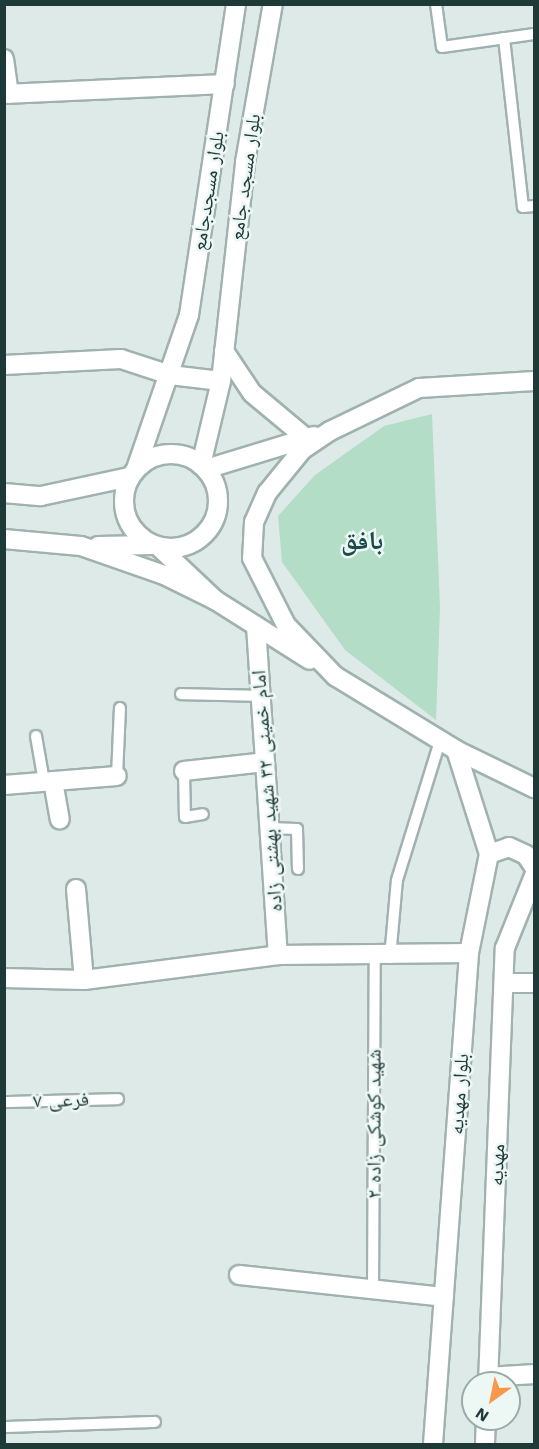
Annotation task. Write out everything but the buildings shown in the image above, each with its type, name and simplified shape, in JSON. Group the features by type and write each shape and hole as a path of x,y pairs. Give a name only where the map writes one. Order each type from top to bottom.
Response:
{"main road":[{"name":"بلوار مسجدجامع","path":"133,473 170,375 189,315 236,4"},
{"name":"بلوار مسجد جامع","path":"204,467 221,381 245,162 273,4"},
{"path":"4,59 7,94 225,84"},
{"path":"224,351 252,393 306,438"},
{"path":"4,365 121,359 170,375 221,381"},
{"path":"335,676 286,625 252,558 254,522 267,493 302,450 330,431 418,388 534,381"},
{"path":"204,467 330,431"},
{"path":"4,539 81,546 156,546 189,545 212,526 219,496 204,467 175,454 147,460 133,473 124,500 129,524 156,546 215,600"},
{"path":"4,493 41,496 133,473"},
{"path":"81,546 164,575 215,600 448,746 534,788"},
{"name":"امام خمینی ۳۲ شهید بهشتی زاده","path":"256,626 278,955"},
{"name":"بلوار مهدیه","path":"434,1444 469,953 489,854 448,746"},
{"path":"184,771 265,762"},
{"path":"4,785 117,776"},
{"path":"48,782 60,819"},
{"path":"489,854 509,847 526,855 534,867"},
{"name":"مهدیه","path":"488,1371 505,948 534,876"},
{"path":"76,889 84,980"},
{"path":"4,978 84,980 278,955 382,958 469,953"},
{"path":"504,983 534,983"},
{"path":"239,1275 444,1297"}],"lane":[{"path":"436,4 442,46 534,34"},
{"path":"504,38 523,207 534,206"},
{"path":"181,694 261,696"},
{"path":"117,776 120,708"},
{"path":"36,736 48,782"},
{"name":"شهید کوشکی زاده ۲","path":"372,1290 382,958 397,880 448,746"},
{"path":"184,771 185,818 203,813"},
{"path":"269,828 297,829 298,869"},
{"name":"فرعی ۷","path":"4,1102 118,1099"},
{"path":"4,1427 155,1422"}],"green space":[{"path":"432,414 440,607 436,720 345,650 282,562 278,516 315,475 384,426"}],"district":[{"name":"بافق","path":"362,541"}]}
